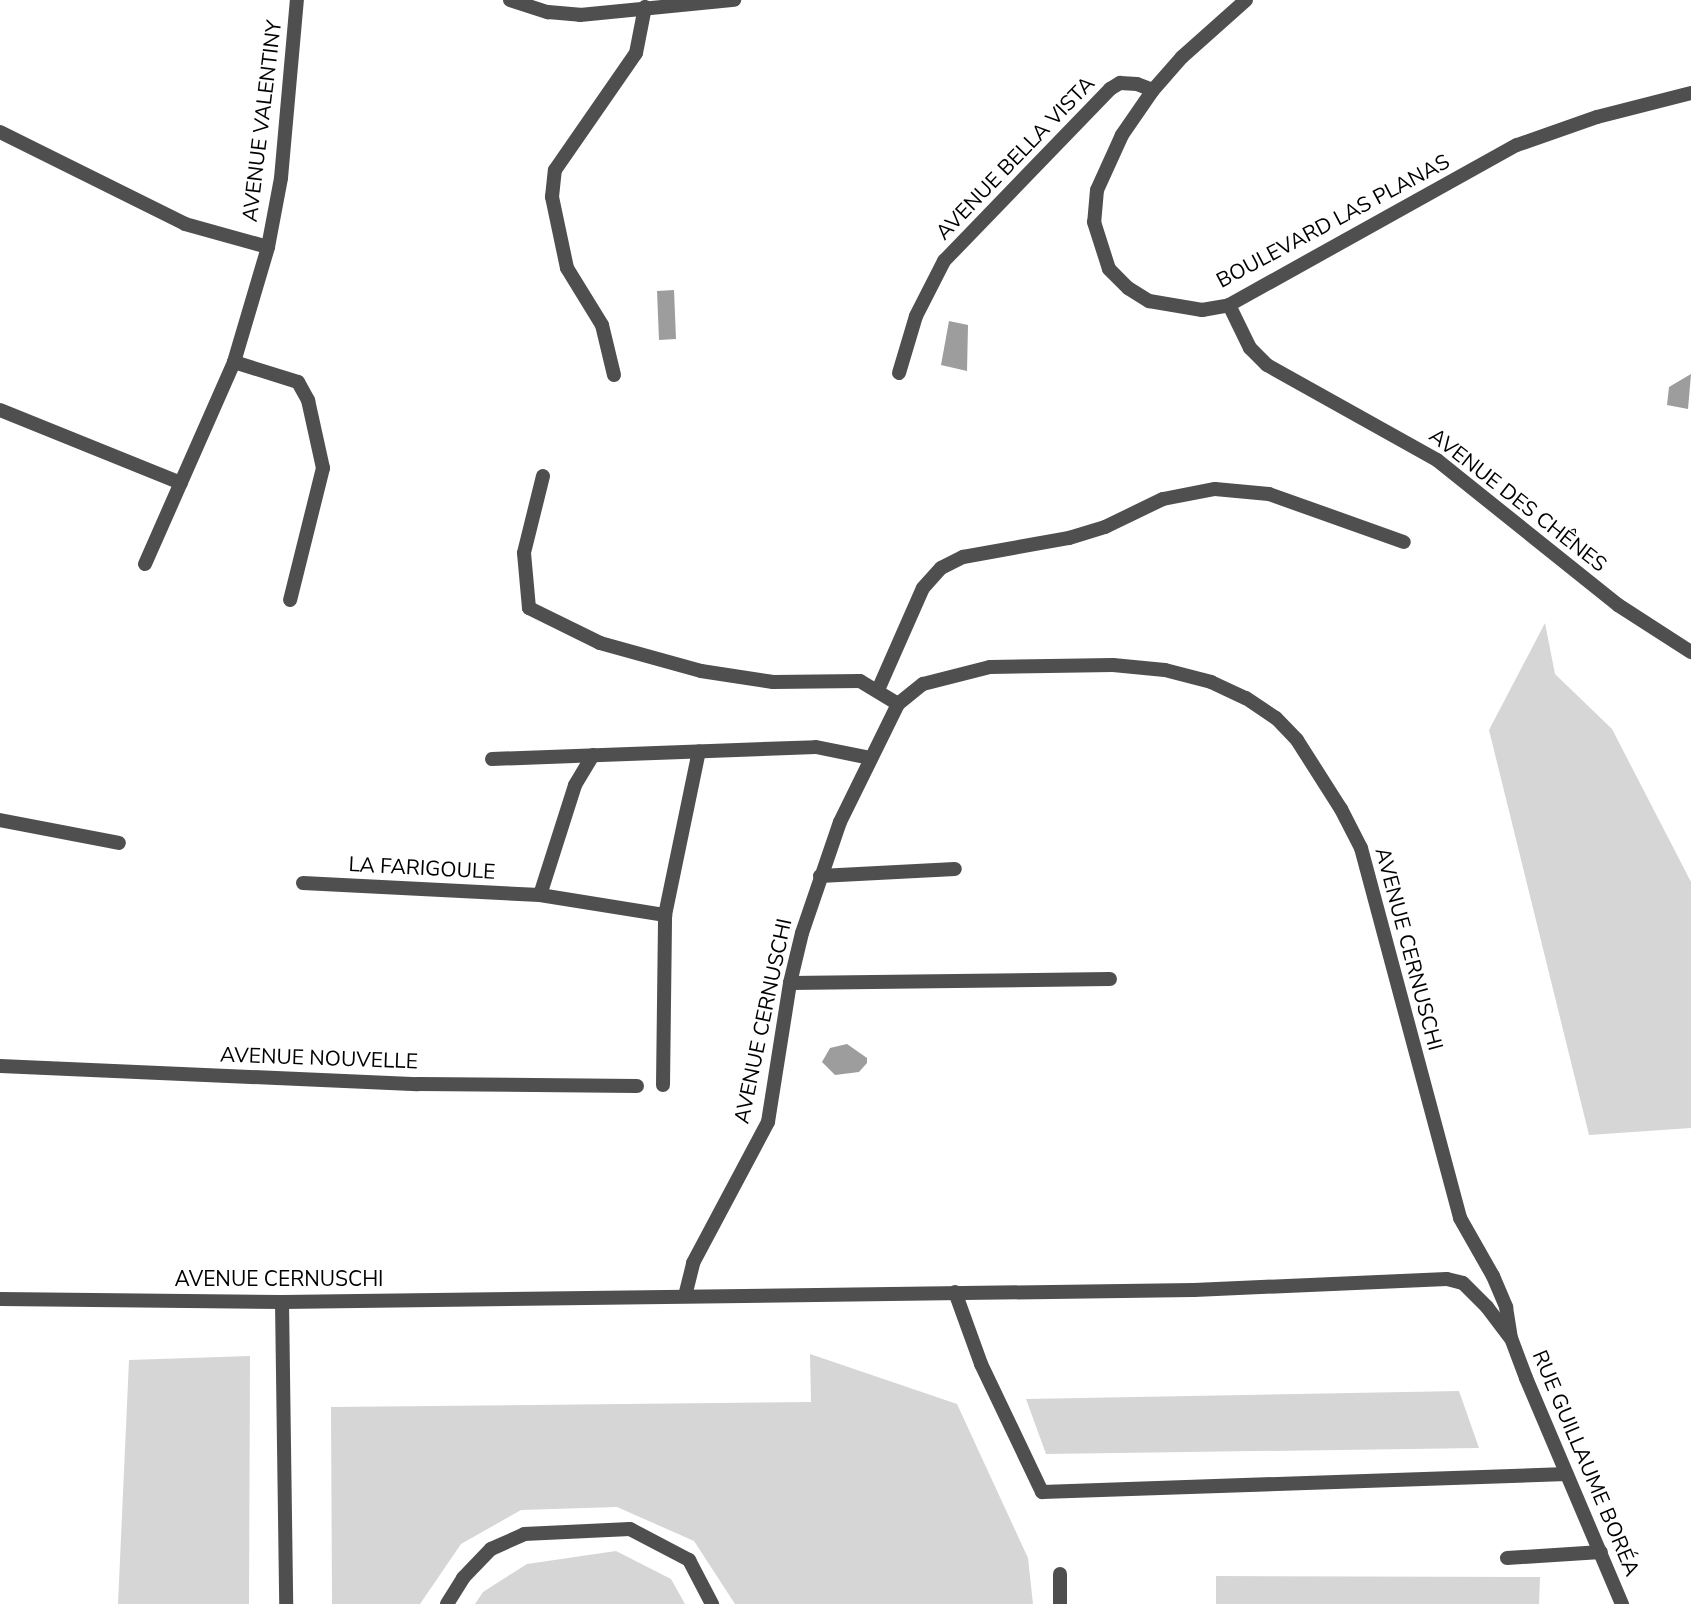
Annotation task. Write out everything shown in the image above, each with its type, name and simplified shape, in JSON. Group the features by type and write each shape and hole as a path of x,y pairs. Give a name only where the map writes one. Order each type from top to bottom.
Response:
{"street":[{"name":"AVENUE VALENTINY","path":"145,564 233,362 268,247 281,178 297,0"},
{"path":"510,0 548,12 580,15 734,0"},
{"name":"BOULEVARD LAS PLANAS","path":"1246,0 1182,57 1153,90 1122,135 1097,190 1094,222 1099,245 1109,269 1128,289 1149,301 1202,310 1229,305 1517,145 1597,117 1691,93"},
{"path":"614,375 602,325 566,268 552,197 555,170 636,53 645,7"},
{"name":"AVENUE BELLA VISTA","path":"899,373 916,316 944,261 1110,89 1120,83 1137,84 1153,90"},
{"path":"0,132 185,224 268,247"},
{"name":"AVENUE DES CHÊNES","path":"1229,305 1250,348 1266,366 1437,460 1618,605 1691,652"},
{"path":"233,362 298,382 308,400 323,468 290,600"},
{"path":"0,410 181,483"},
{"path":"543,476 524,553 529,608 600,643 701,671 773,682 860,681 898,704"},
{"path":"878,690 923,588 941,568 963,557 1069,538 1105,527 1163,499 1215,489 1269,494 1404,542"},
{"name":"AVENUE CERNUSCHI","path":"685,1296 686,1279 693,1264 768,1122 790,983 820,876 870,758 898,704 923,684 990,667 1113,665 1165,670 1211,682 1247,698 1276,718 1309,758 1361,848 1460,1218 1493,1276 1506,1307 1511,1338"},
{"path":"492,759 816,747 870,758"},
{"path":"663,1085 664,915 699,751"},
{"path":"540,895 575,785 593,755"},
{"path":"0,820 119,843"},
{"path":"820,876 956,869"},
{"name":"LA FARIGOULE","path":"303,883 540,895 664,915"},
{"path":"790,983 1110,979"},
{"name":"AVENUE NOUVELLE","path":"0,1066 418,1084 637,1086"},
{"name":"AVENUE CERNUSCHI","path":"0,1299 282,1302 1194,1290 1447,1279 1463,1283 1488,1307 1511,1338"},
{"path":"955,1292 981,1364 1042,1492 1567,1474"},
{"path":"282,1302 286,1604"},
{"name":"RUE GUILLAUME BORÉA","path":"1511,1338 1622,1604"},
{"path":"447,1604 463,1578 491,1549 524,1534 630,1529 689,1560 712,1604"},
{"path":"1507,1558 1601,1552"},
{"path":"1060,1574 1060,1604"}],"shaded area":[{"path":"674,290 676,339 659,340 657,291"},
{"path":"949,321 968,325 967,371 941,365"},
{"path":"1691,374 1688,409 1667,405 1669,387"},
{"path":"1545,623 1555,674 1612,729 1691,882 1691,1128 1589,1135 1489,730"},
{"path":"847,1044 867,1058 867,1063 859,1072 835,1075 822,1062 830,1048"},
{"path":"810,1354 957,1404 1028,1558 1033,1604 735,1604 694,1541 617,1507 521,1510 461,1544 420,1604 332,1604 331,1407 811,1402"},
{"path":"250,1356 249,1604 118,1604 129,1360"},
{"path":"1459,1391 1479,1448 1046,1454 1026,1399"},
{"path":"616,1551 671,1579 685,1604 475,1604 483,1592 527,1564"},
{"path":"1216,1576 1540,1577 1539,1604 1216,1604"}]}
